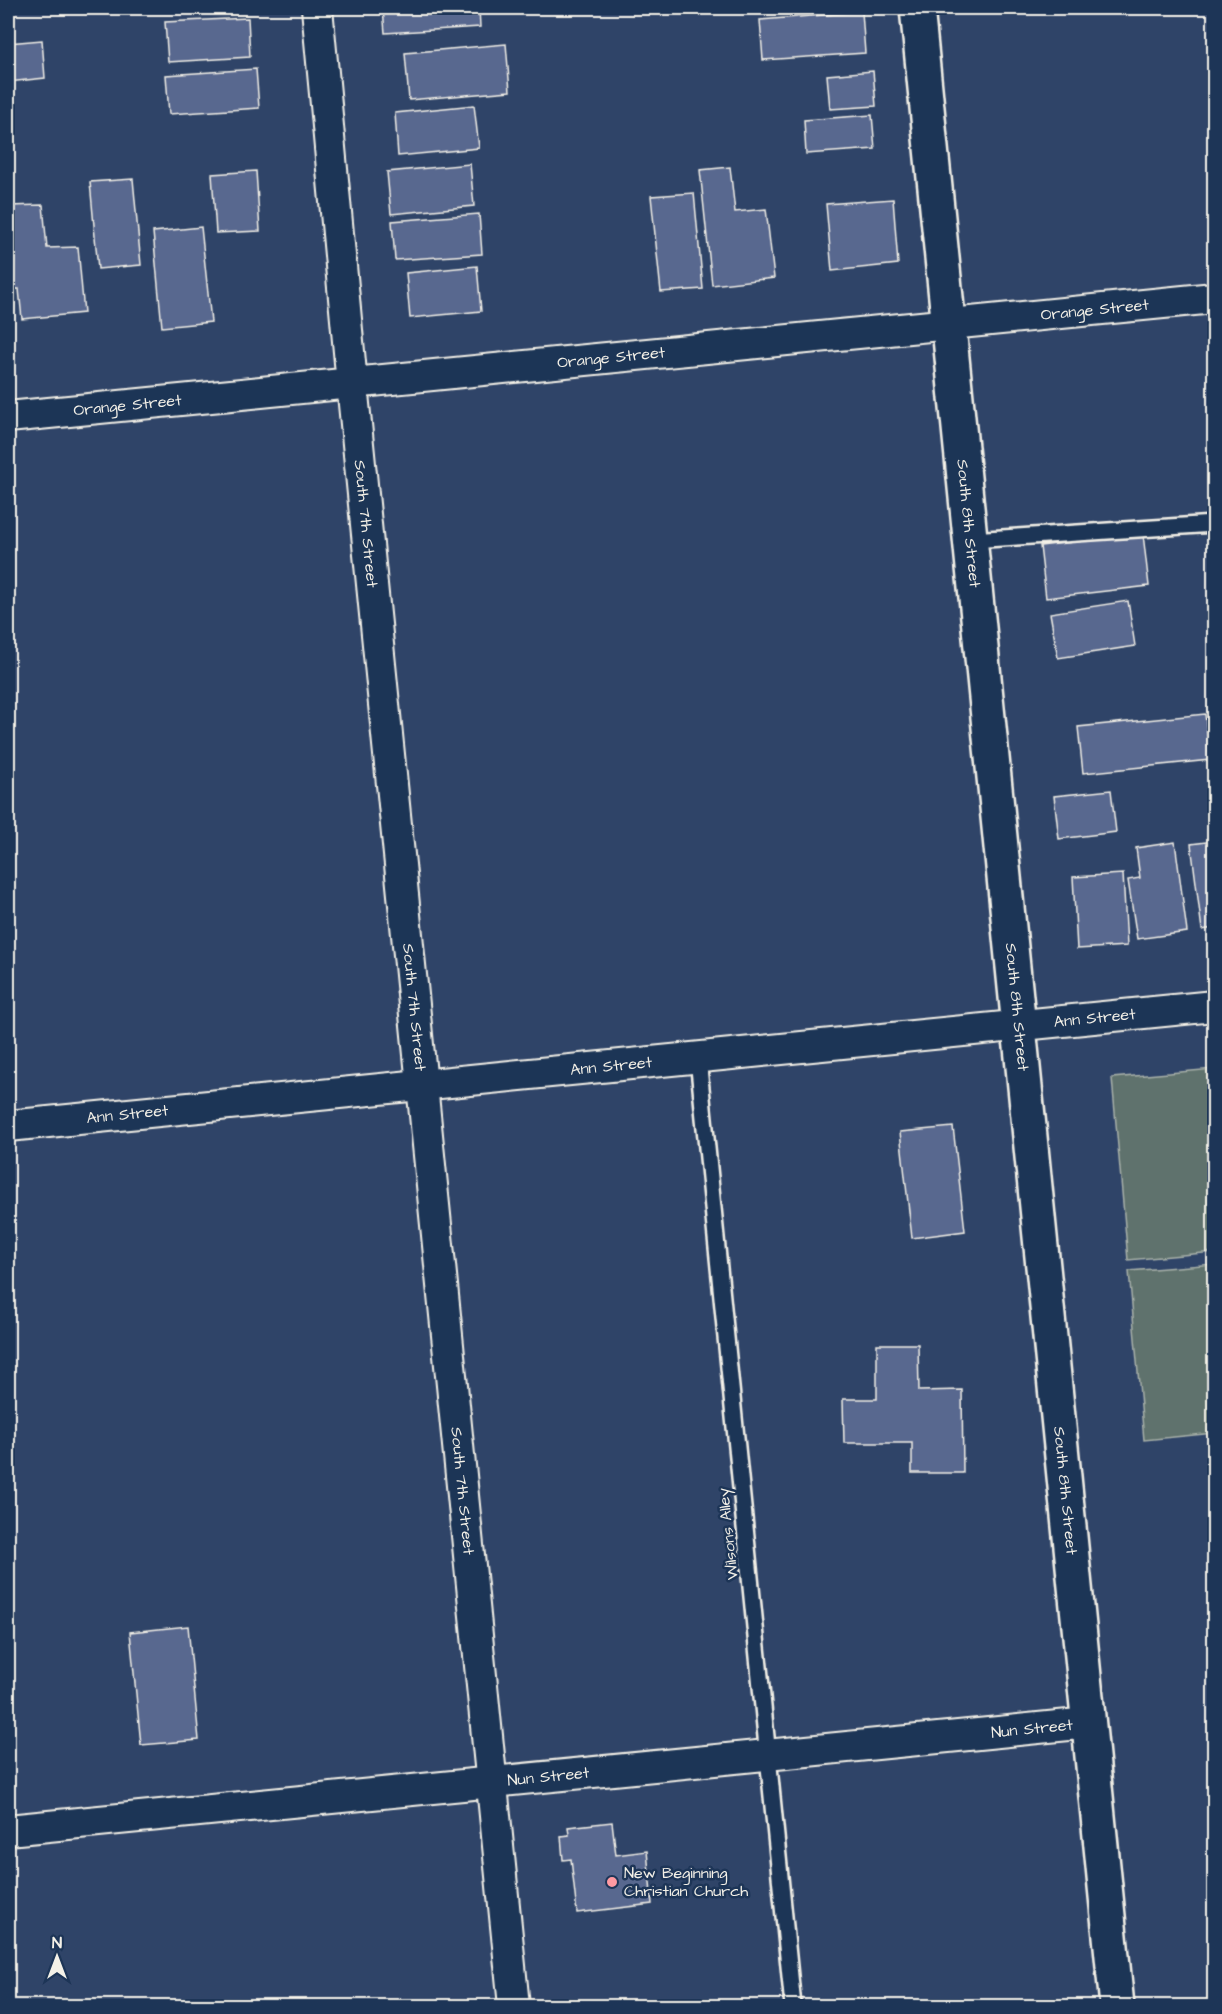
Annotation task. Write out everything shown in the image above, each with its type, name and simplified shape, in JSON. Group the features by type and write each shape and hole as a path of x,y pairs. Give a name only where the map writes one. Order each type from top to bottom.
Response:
{"street":[{"name":"South 7th Street","path":"317,8 351,384 514,2007"},
{"name":"South 8th Street","path":"917,8 1117,2007"},
{"name":"Orange Street","path":"8,417 1215,298"},
{"name":"Ann Street","path":"8,1126 1215,1006"},
{"name":"Nun Street","path":"8,1830 1089,1723"}],"lane":[{"path":"970,540 1215,524"},
{"name":"Wilsons Alley","path":"698,1058 793,2007"}],"green space":[{"path":"1214,1069 1214,1252 1128,1260 1112,1078"},
{"path":"1214,1264 1214,1433 1144,1440 1129,1271"}],"building":[{"path":"383,8 479,8 480,27 385,33"},
{"path":"769,8 809,8 769,11"},
{"path":"862,12 865,53 763,60 760,20"},
{"path":"248,18 250,57 168,62 165,22"},
{"path":"42,40 45,78 8,82 8,43"},
{"path":"506,44 510,91 409,100 405,53"},
{"path":"256,69 259,108 169,114 166,75"},
{"path":"873,71 876,106 830,109 827,75"},
{"path":"474,105 479,148 398,156 395,113"},
{"path":"872,115 875,149 806,154 804,120"},
{"path":"470,164 474,206 391,214 387,172"},
{"path":"730,167 735,212 766,209 774,278 712,285 700,170"},
{"path":"256,171 260,231 216,233 212,174"},
{"path":"133,179 141,265 98,269 90,182"},
{"path":"694,193 703,289 661,292 651,196"},
{"path":"893,199 898,264 832,271 826,204"},
{"path":"43,205 47,248 78,247 84,313 22,319 19,289 8,289 8,206"},
{"path":"479,214 482,254 395,260 392,221"},
{"path":"201,227 211,322 162,327 153,232"},
{"path":"477,266 481,311 410,318 406,273"},
{"path":"1143,534 1149,586 1046,598 1040,546"},
{"path":"1128,601 1135,646 1058,658 1050,613"},
{"path":"1205,714 1210,760 1083,773 1078,727"},
{"path":"1111,790 1116,832 1059,839 1054,796"},
{"path":"1214,841 1214,928 1202,930 1191,844"},
{"path":"1175,842 1187,932 1137,939 1128,880 1140,878 1136,848"},
{"path":"1123,874 1127,946 1077,949 1073,877"},
{"path":"953,1127 965,1231 912,1238 900,1132"},
{"path":"877,1344 918,1344 919,1391 962,1390 963,1473 912,1473 912,1443 844,1443 843,1399 877,1399"},
{"path":"188,1626 199,1740 141,1745 130,1632"},
{"name":"New Beginning Christian Church","path":"612,1822 616,1855 647,1851 652,1904 577,1913 571,1859 563,1860 561,1836 569,1835 568,1827"}],"place":[{"name":"New Beginning Christian Church","path":"612,1882"}]}
